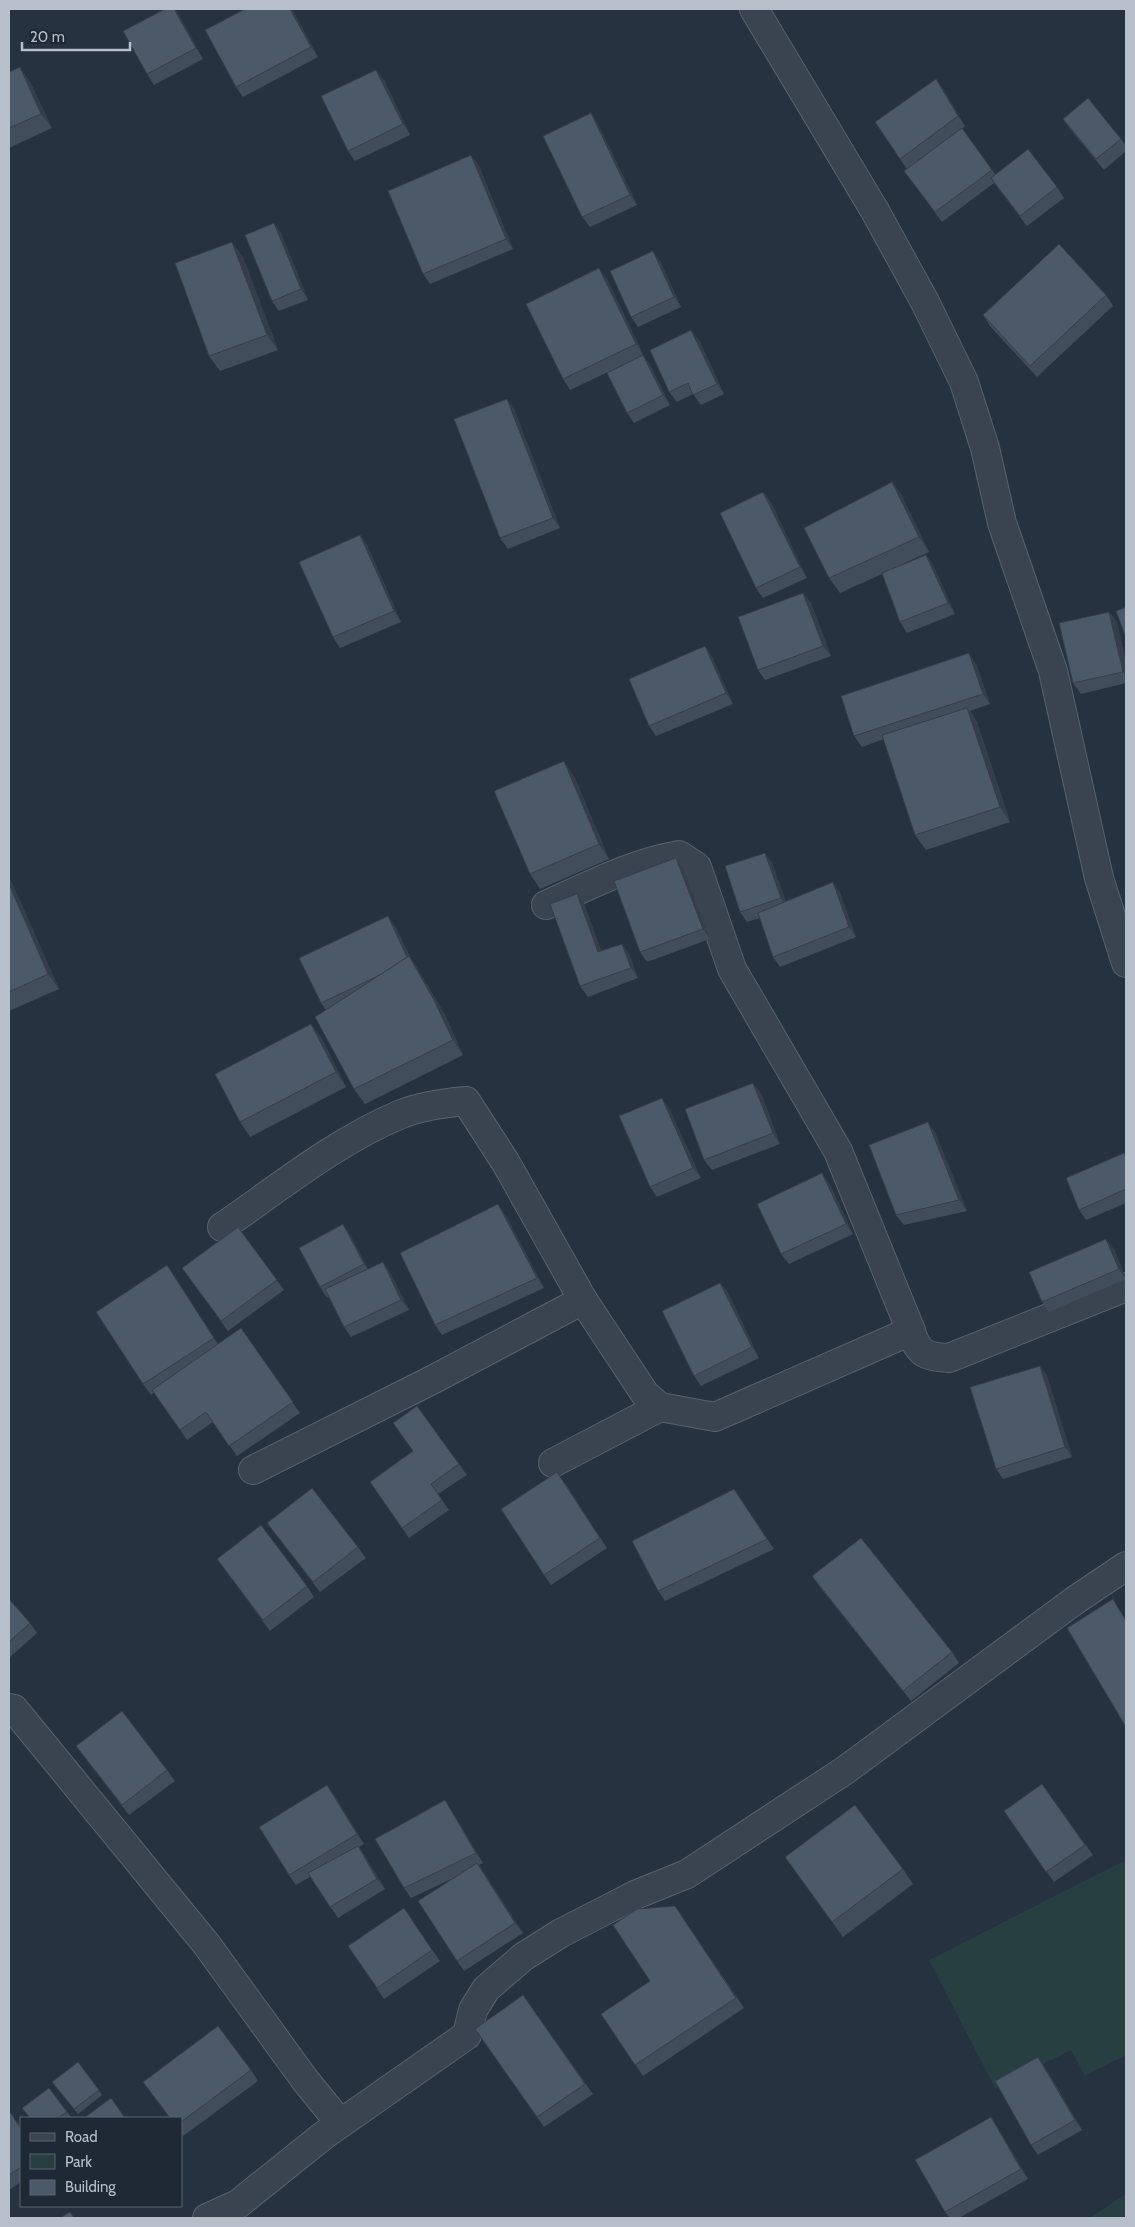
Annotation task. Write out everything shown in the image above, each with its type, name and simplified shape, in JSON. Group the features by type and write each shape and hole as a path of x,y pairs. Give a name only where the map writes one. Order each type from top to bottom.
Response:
{"street":[{"path":"754,9 875,211 925,302 964,382 985,448 1002,523 1054,671 1099,878 1126,963"},
{"path":"546,905 621,872 659,858 679,855 697,867 732,969 838,1151 911,1331 914,1343 921,1351 931,1357 949,1358 1126,1287"},
{"path":"222,1227 338,1146 400,1114 438,1104 466,1101 506,1163 583,1300 645,1394 660,1407 715,1417 911,1331"},
{"path":"254,1470 432,1380 583,1300"},
{"path":"553,1463 660,1407"},
{"path":"207,2218 238,2204 340,2123 467,2035 473,2010 486,1988 523,1957 561,1933 635,1895 687,1874 844,1771 1074,1601 1126,1566"},
{"path":"9,1708 14,1709 207,1945 305,2080 340,2123"}],"green space":[{"path":"1126,1860 1126,2055 1085,2076 1071,2050 995,2088 929,1960"},
{"path":"1126,2194 1126,2218 1090,2218"}],"building":[{"path":"165,9 174,9 196,48 147,74 123,31"},
{"path":"245,9 290,9 311,47 236,87 205,30"},
{"path":"20,67 41,114 9,128 9,72"},
{"path":"376,70 403,124 348,151 321,96"},
{"path":"936,79 958,116 900,159 875,122"},
{"path":"1088,98 1121,139 1096,159 1063,119"},
{"path":"591,113 630,195 582,217 543,136"},
{"path":"962,128 992,170 935,212 904,171"},
{"path":"1028,149 1057,187 1020,216 991,178"},
{"path":"471,155 506,239 423,274 388,191"},
{"path":"274,223 301,289 272,301 245,235"},
{"path":"232,242 267,335 209,356 175,263"},
{"path":"1059,244 1106,295 1030,366 983,315"},
{"path":"653,251 674,297 631,317 610,271"},
{"path":"599,268 636,344 563,379 526,304"},
{"path":"691,330 717,384 693,395 688,383 669,392 650,350"},
{"path":"643,355 663,395 627,413 607,373"},
{"path":"507,399 553,518 500,538 454,419"},
{"path":"892,482 919,537 829,578 804,528"},
{"path":"763,492 800,567 756,588 720,513"},
{"path":"360,535 394,611 333,637 299,562"},
{"path":"926,555 948,603 900,622 882,573"},
{"path":"803,593 823,646 758,670 738,617"},
{"path":"1126,607 1126,638 1116,611"},
{"path":"1109,612 1123,672 1073,683 1059,623"},
{"path":"705,646 726,693 649,726 629,679"},
{"path":"969,653 983,694 854,736 841,696"},
{"path":"967,708 1000,807 915,835 882,735"},
{"path":"564,761 599,844 530,874 494,791"},
{"path":"765,853 781,898 740,912 725,866"},
{"path":"676,858 703,929 640,952 614,881"},
{"path":"833,882 849,927 773,957 758,913"},
{"path":"9,884 48,974 9,992"},
{"path":"577,894 598,952 622,944 631,968 580,986 550,904"},
{"path":"388,916 407,957 380,975 321,1003 299,958"},
{"path":"409,956 434,1000 453,1040 354,1089 315,1017"},
{"path":"311,1024 336,1072 240,1122 215,1074"},
{"path":"753,1083 773,1133 704,1160 685,1109"},
{"path":"662,1098 693,1168 650,1187 619,1116"},
{"path":"928,1122 959,1200 896,1215 869,1145"},
{"path":"1124,1153 1126,1157 1126,1189 1079,1210 1066,1178"},
{"path":"822,1173 846,1224 781,1254 757,1204"},
{"path":"498,1204 537,1278 435,1325 400,1253"},
{"path":"343,1224 364,1264 320,1287 299,1248"},
{"path":"238,1227 277,1280 221,1321 182,1268"},
{"path":"1106,1239 1119,1269 1042,1302 1029,1272"},
{"path":"383,1262 401,1300 344,1327 325,1289"},
{"path":"167,1265 214,1338 143,1384 96,1312"},
{"path":"720,1283 752,1347 694,1376 662,1311"},
{"path":"241,1328 293,1402 229,1446 206,1412 180,1430 152,1390"},
{"path":"1040,1366 1065,1447 996,1469 970,1387"},
{"path":"417,1406 459,1464 431,1484 442,1500 402,1528 370,1482 413,1451 393,1423"},
{"path":"557,1472 600,1538 544,1575 501,1509"},
{"path":"312,1488 358,1547 313,1582 267,1523"},
{"path":"734,1489 767,1539 658,1591 632,1541"},
{"path":"261,1525 307,1586 263,1620 217,1559"},
{"path":"861,1538 952,1652 903,1691 812,1576"},
{"path":"9,1599 30,1623 9,1642"},
{"path":"1113,1599 1126,1621 1126,1727 1067,1628"},
{"path":"122,1711 167,1770 122,1805 76,1746"},
{"path":"1042,1784 1085,1845 1046,1872 1004,1811"},
{"path":"327,1785 357,1834 289,1875 259,1827"},
{"path":"445,1800 476,1853 404,1888 375,1839"},
{"path":"855,1805 903,1869 832,1922 785,1857"},
{"path":"358,1846 377,1879 330,1907 308,1873"},
{"path":"477,1863 515,1923 457,1961 418,1901"},
{"path":"675,1906 736,1998 635,2065 601,2014 650,1981 613,1925 637,1909"},
{"path":"404,1908 432,1950 377,1988 348,1946"},
{"path":"523,1995 585,2084 537,2117 475,2029"},
{"path":"218,2026 251,2070 182,2121 182,2117 169,2117 143,2082"},
{"path":"1038,2057 1075,2120 1031,2145 995,2081"},
{"path":"78,2062 99,2090 74,2109 52,2082"},
{"path":"49,2088 67,2112 60,2117 29,2117 22,2108"},
{"path":"111,2098 124,2117 85,2117"},
{"path":"11,2113 20,2128 20,2168 9,2175 9,2114"},
{"path":"991,2117 1021,2169 945,2212 915,2160"},
{"path":"70,2212 74,2218 60,2218"}]}
